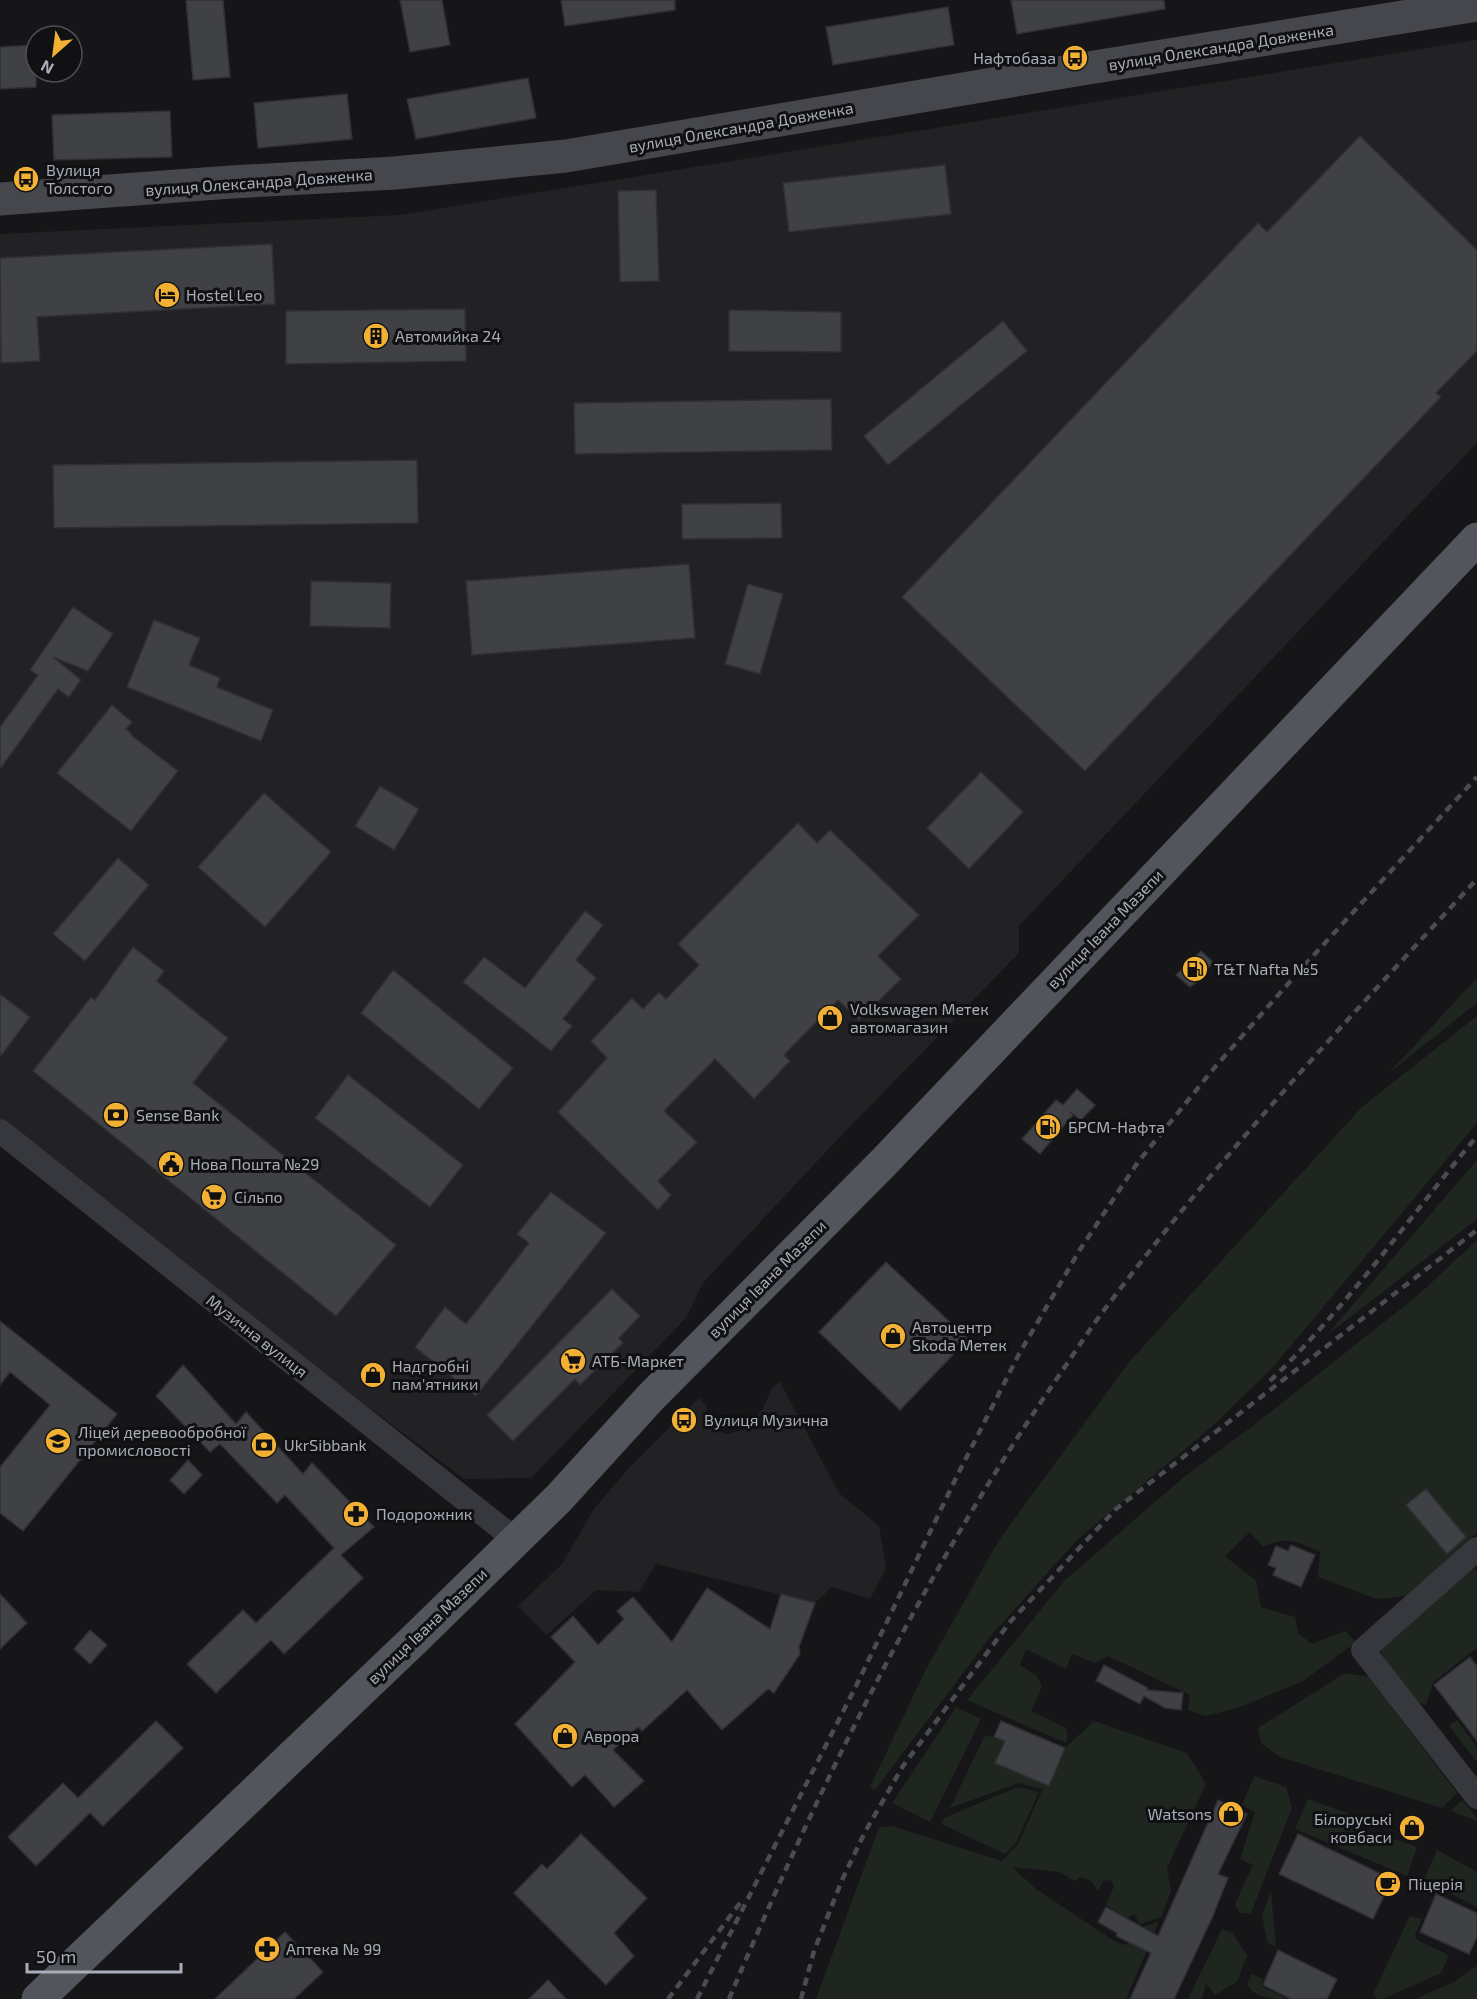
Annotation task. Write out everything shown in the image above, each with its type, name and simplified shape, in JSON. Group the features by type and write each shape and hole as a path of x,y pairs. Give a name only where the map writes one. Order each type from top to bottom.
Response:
{"main road":[{"name":"вулиця Олександра Довженка","path":"0,199 395,173 566,156 1477,5"},
{"name":"вулиця Івана Мазепи","path":"38,1999 559,1498 669,1378 885,1161 1477,539"}],"street":[{"name":"Музична вулиця","path":"0,1131 516,1540"},
{"path":"1477,1549 1364,1650 1477,1797"}],"shaded area":[{"path":"1477,40 1477,443 1019,926 1019,953 840,1137 703,1283 686,1318 531,1478 464,1479 310,1363 0,1118 0,234 399,215"},
{"path":"1477,978 1477,1003 1389,1073"},
{"path":"1477,1016 1477,1123 1274,1366 1216,1423 1078,1539 994,1632 875,1790 870,1787 925,1671 999,1540 1130,1361 1362,1107"},
{"path":"1477,1160 1477,1219 1327,1335"},
{"path":"1477,1240 1477,1532 1417,1595 1377,1599 1318,1577 1320,1552 1292,1541 1279,1541 1263,1547 1250,1532 1225,1556 1256,1581 1261,1607 1295,1617 1298,1633 1312,1644 1345,1631 1356,1642 1303,1681 1238,1708 1205,1716 1188,1710 1190,1695 1108,1656 1095,1663 1072,1654 1066,1669 1026,1649 1020,1665 1036,1675 1042,1686 1031,1711 1066,1728 1068,1736 1066,1743 967,1700 1065,1580 1184,1477 1417,1296"},
{"path":"780,1382 839,1493 879,1526 886,1568 870,1599 832,1587 815,1603 656,1564 639,1592 596,1590 547,1635 518,1606 562,1564 594,1509 627,1470 699,1398 706,1405 706,1418 719,1431 726,1434 744,1430 763,1409 773,1386"},
{"path":"1467,1566 1477,1570 1477,1648 1433,1682 1426,1705 1406,1698 1380,1650"},
{"path":"1345,1673 1369,1677 1457,1793 1442,1808 1280,1757 1261,1743 1258,1728"},
{"path":"956,1707 981,1719 930,1822 892,1803"},
{"path":"1457,1720 1477,1747 1477,1762 1449,1726"},
{"path":"1094,1721 1187,1753 1206,1784 1167,1868 1171,1891 1161,1917 1140,1924 1134,1914 1127,1918 1106,1905 1114,1886 1111,1880 1103,1881 1098,1891 1091,1881 1081,1877 1075,1881 1060,1872 1012,1867 1036,1889 1116,1942 1127,1945 1138,1928 1159,1922 1126,1999 816,1999 879,1827 892,1826 1002,1861 1018,1844 1044,1786 1040,1789 1019,1783 950,1808 985,1735 1005,1741 995,1763 1049,1786 1065,1748"},
{"path":"1254,1776 1286,1787 1292,1808 1251,1913 1240,1913 1235,1904 1253,1865 1240,1859 1255,1812 1242,1805"},
{"path":"1018,1787 1039,1792 1016,1843 1005,1854 941,1824 944,1818"},
{"path":"1308,1799 1364,1819 1362,1830 1386,1840 1389,1837 1417,1847 1407,1876 1295,1829"},
{"path":"1462,1800 1477,1818 1477,1821 1451,1811"},
{"path":"1437,1850 1477,1872 1477,1907 1424,1880"},
{"path":"1271,1892 1276,1947 1267,1942 1262,1915"},
{"path":"1410,1916 1422,1919 1415,1935 1417,1940 1449,1955 1441,1973 1383,1999 1377,1999 1373,1994"},
{"path":"1222,1929 1232,1933 1247,1955 1237,1982 1215,1995 1206,1983 1202,1999 1188,1999"},
{"path":"1477,1966 1477,1999 1415,1999 1454,1982"},
{"path":"1252,1974 1263,1979 1261,1986 1288,1999 1271,1998 1255,1993 1247,1984"}],"building":[{"path":"186,0 223,0 230,77 193,80"},
{"path":"400,0 442,0 450,45 410,52"},
{"path":"561,0 675,0 675,10 565,26"},
{"path":"1011,0 1164,0 1165,9 1017,34"},
{"path":"948,7 954,45 833,65 826,27"},
{"path":"24,46 24,84 36,84 36,87 0,89 0,47"},
{"path":"528,78 536,118 416,139 407,99"},
{"path":"347,94 352,139 258,148 254,103"},
{"path":"170,111 172,157 54,160 52,115"},
{"path":"1360,136 1477,250 1477,351 1436,393 1441,397 1085,771 902,597 1258,223 1267,232"},
{"path":"945,165 951,214 789,232 783,183"},
{"path":"656,190 659,281 620,282 618,191"},
{"path":"272,244 275,304 37,317 40,361 1,363 0,258"},
{"name":"Автомийка 24","path":"465,309 466,361 286,364 286,311"},
{"path":"729,310 841,312 841,352 729,351"},
{"path":"1003,321 1027,351 888,465 864,436"},
{"path":"831,399 832,450 575,454 574,403"},
{"path":"417,460 418,523 54,528 53,465"},
{"path":"781,503 782,538 682,539 682,504"},
{"path":"689,564 695,638 472,655 466,581"},
{"path":"311,581 391,583 390,628 310,626"},
{"path":"748,584 783,594 760,674 725,664"},
{"path":"73,607 113,634 88,671 53,657 81,680 69,697 58,689 0,769 0,727 38,675 30,670"},
{"path":"154,620 200,638 189,665 220,678 217,687 273,710 261,741 127,687"},
{"path":"112,705 132,722 126,729 131,735 178,771 131,831 57,773"},
{"path":"981,772 1023,812 969,869 927,828"},
{"path":"380,786 419,809 394,850 355,826"},
{"path":"264,793 331,852 265,927 198,867"},
{"path":"798,823 817,843 830,830 919,915 878,956 901,979 859,1020 838,1000 784,1055 790,1061 754,1099 715,1059 664,1111 697,1142 658,1181 671,1195 658,1210 558,1112 607,1058 591,1041 632,998 643,1009 659,992 666,999 699,965 678,944"},
{"path":"118,858 149,885 85,961 53,934"},
{"path":"585,911 603,925 576,960 596,978 563,1019 572,1026 551,1051 463,982 484,957 525,988"},
{"path":"133,947 164,971 157,981 228,1038 193,1083 396,1245 336,1316 33,1071 91,997 95,1000"},
{"name":"Т&T Nafta №5","path":"1201,951 1213,962 1190,987 1176,975"},
{"path":"393,970 513,1068 479,1109 361,1013"},
{"path":"0,994 30,1017 0,1057"},
{"path":"348,1075 463,1165 430,1207 315,1118"},
{"name":"БРСМ-Нафта","path":"1077,1089 1095,1105 1081,1120 1070,1112 1073,1115 1040,1154 1022,1139 1056,1100 1063,1105"},
{"path":"551,1192 606,1233 476,1396 415,1347 445,1307 466,1324 529,1243 517,1234"},
{"name":"Автоцентр Skoda Метек","path":"886,1262 968,1339 900,1410 819,1332"},
{"name":"АТБ-Маркет","path":"612,1289 640,1316 619,1338 623,1343 580,1385 575,1379 513,1441 487,1415"},
{"name":"Ліцей деревообробної промисловості","path":"0,1321 117,1414 23,1531 0,1513 0,1467 50,1405 10,1372 0,1385"},
{"path":"183,1365 236,1424 246,1412 303,1474 312,1463 374,1527 341,1555 363,1578 284,1654 271,1640 216,1693 187,1664 243,1610 256,1623 334,1548 285,1495 277,1503 220,1444 210,1452 156,1396"},
{"path":"188,1460 202,1475 184,1494 170,1480"},
{"path":"1426,1489 1466,1537 1447,1554 1406,1505"},
{"path":"1291,1545 1315,1555 1301,1587 1273,1575 1276,1568 1268,1565 1276,1546 1288,1551"},
{"path":"707,1588 770,1629 781,1594 815,1603 799,1647 800,1654 774,1693 768,1689 722,1730 687,1690 642,1731 638,1727 613,1750 644,1781 614,1807 585,1775 572,1787 515,1724 575,1662 551,1637 573,1616 598,1645 624,1619 617,1611 633,1597 672,1642"},
{"path":"0,1594 27,1623 0,1649"},
{"path":"90,1630 107,1645 90,1664 74,1649"},
{"path":"1470,1657 1477,1666 1477,1741 1434,1685"},
{"path":"1104,1665 1148,1688 1147,1690 1183,1693 1181,1710 1165,1708 1144,1696 1140,1704 1096,1681"},
{"path":"156,1721 183,1748 103,1826 90,1813 36,1866 8,1837 63,1783 78,1798"},
{"path":"1001,1721 1065,1748 1049,1786 995,1763 1005,1741 994,1737"},
{"path":"1218,1800 1247,1814 1218,1874 1228,1878 1212,1918 1174,1999 1130,1999 1151,1953 1116,1936 1117,1933 1098,1922 1106,1907 1158,1936"},
{"path":"581,1834 647,1898 614,1933 634,1956 606,1985 514,1893 542,1864 547,1869"},
{"path":"1298,1834 1392,1879 1373,1919 1279,1874"},
{"path":"1436,1894 1477,1913 1477,1937 1469,1954 1420,1932"},
{"path":"285,1932 323,1972 294,1999 215,1999"},
{"path":"1278,1950 1337,1979 1327,1999 1291,1999 1263,1985"},
{"path":"548,1980 566,1999 529,1999"}],"railway":[{"path":"697,1999 857,1684 956,1478 1019,1354 1081,1248 1138,1162 1215,1067 1302,968 1477,777"},
{"path":"729,1999 801,1837 879,1678 965,1523 1060,1374 1104,1310 1198,1191 1289,1086 1477,879"},
{"path":"1270,1381 1351,1293 1477,1136"},
{"path":"801,1999 814,1951 842,1880 865,1832 903,1766 1010,1622 1116,1509 1477,1230"},
{"path":"668,1999 740,1903"}],"place":[{"name":"Нафтобаза","path":"1075,58"},
{"name":"Вулиця Толстого","path":"26,179"},
{"name":"Hostel Leo","path":"167,295"},
{"name":"Автомийка 24","path":"376,336"},
{"name":"Т&T Nafta №5","path":"1195,969"},
{"name":"Volkswagen Метек автомагазин","path":"830,1018"},
{"name":"Sense Bank","path":"116,1115"},
{"name":"БРСМ-Нафта","path":"1048,1127"},
{"name":"Нова Пошта №29","path":"171,1164"},
{"name":"Сільпо","path":"214,1197"},
{"name":"Автоцентр Skoda Метек","path":"893,1336"},
{"name":"АТБ-Маркет","path":"573,1361"},
{"name":"Надгробні пам'ятники","path":"373,1375"},
{"name":"Вулиця Музична","path":"684,1420"},
{"name":"Ліцей деревообробної промисловості","path":"58,1441"},
{"name":"UkrSibbank","path":"264,1445"},
{"name":"Подорожник","path":"356,1514"},
{"name":"Аврора","path":"565,1736"},
{"name":"Watsons","path":"1231,1814"},
{"name":"Білоруські ковбаси","path":"1412,1828"},
{"name":"Піцерія","path":"1388,1884"},
{"name":"Аптека № 99","path":"267,1949"}]}
